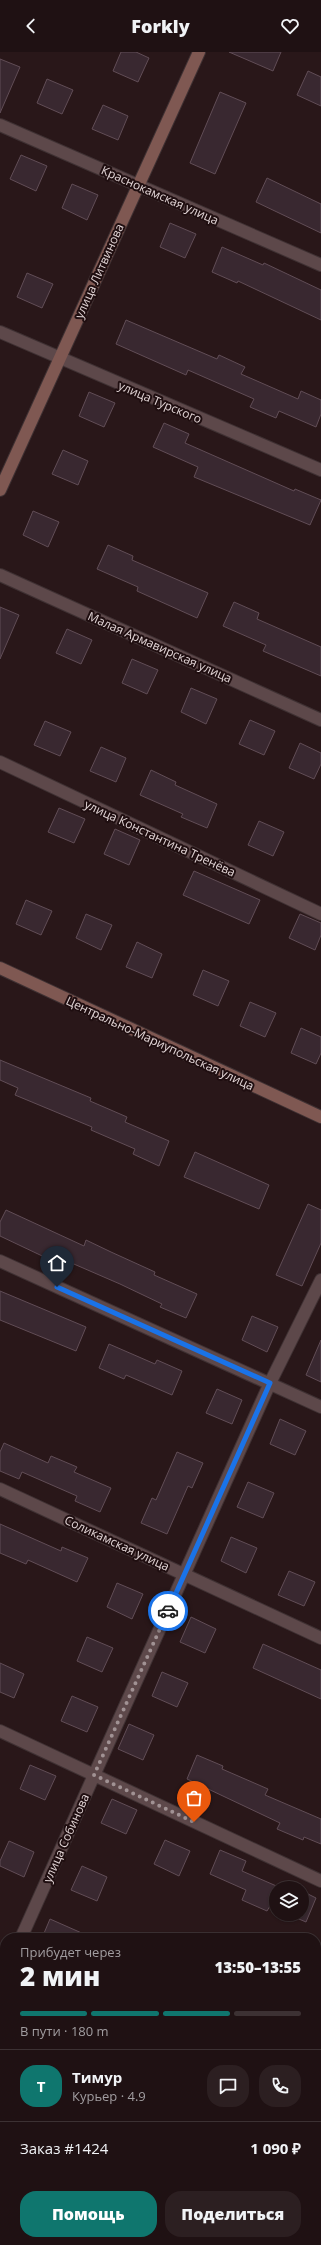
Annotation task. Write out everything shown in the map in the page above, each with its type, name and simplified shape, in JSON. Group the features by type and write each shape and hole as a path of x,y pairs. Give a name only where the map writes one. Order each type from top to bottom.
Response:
{"street":[{"name":"улица Литвинова","path":"0,490 137,185 199,52"},
{"name":"Краснокамская улица","path":"0,125 321,265"},
{"name":"улица Турского","path":"0,332 59,359 321,470"},
{"name":"Малая Армавирская улица","path":"0,575 321,720"},
{"name":"улица Константина Тренёва","path":"0,762 321,914"},
{"name":"Центрально-Мариупольская улица","path":"0,968 321,1117"},
{"path":"0,1261 321,1407"},
{"name":"улица Собинова","path":"23,1933 270,1383 321,1280"},
{"name":"Соликамская улица","path":"0,1489 321,1638"},
{"path":"0,1731 321,1881"}],"building":[{"path":"121,52 136,52 149,58 138,82 113,71"},
{"path":"229,52 281,52 273,71"},
{"path":"0,59 20,67 0,113"},
{"path":"308,71 321,77 321,106 297,95"},
{"path":"47,79 73,90 62,114 37,103"},
{"path":"220,92 246,103 215,174 190,163"},
{"path":"103,105 128,116 118,140 92,129"},
{"path":"21,155 47,166 36,191 10,179"},
{"path":"267,178 321,204 321,233 256,202"},
{"path":"72,184 98,195 87,220 62,208"},
{"path":"170,223 196,234 185,258 160,247"},
{"path":"222,247 263,265 264,263 321,290 321,320 238,281 237,283 212,272"},
{"path":"27,273 53,284 42,308 17,297"},
{"path":"126,320 217,359 219,355 245,367 241,374 298,399 301,391 321,400 321,414 316,427 279,411 276,418 250,407 254,399 188,370 186,375 116,344"},
{"path":"89,392 115,403 104,427 79,416"},
{"path":"164,423 189,434 185,443 294,491 295,489 321,500 310,525 194,477 198,467 153,447"},
{"path":"63,450 88,461 78,485 52,474"},
{"path":"33,511 59,522 48,547 23,535"},
{"path":"108,545 133,556 132,560 208,593 197,618 137,591 138,587 97,569"},
{"path":"234,602 259,613 257,619 321,647 321,676 263,651 266,645 223,626"},
{"path":"0,607 19,615 0,659"},
{"path":"67,629 92,640 81,664 56,653"},
{"path":"132,659 158,670 147,694 122,683"},
{"path":"191,688 217,699 206,724 181,712"},
{"path":"250,720 275,731 264,755 239,744"},
{"path":"45,721 71,732 60,756 34,745"},
{"path":"300,743 321,753 321,764 314,779 289,768"},
{"path":"101,747 126,758 116,782 90,771"},
{"path":"151,770 176,782 175,785 217,804 207,828 181,817 183,814 140,795"},
{"path":"59,808 85,819 74,843 48,832"},
{"path":"259,821 284,832 273,856 248,845"},
{"path":"115,829 140,840 129,865 104,854"},
{"path":"194,871 260,900 249,924 183,895"},
{"path":"26,900 52,911 41,935 16,924"},
{"path":"86,914 112,925 101,950 76,938"},
{"path":"300,914 321,923 321,935 315,950 289,938"},
{"path":"137,942 162,954 152,978 126,967"},
{"path":"203,970 229,981 218,1006 193,995"},
{"path":"250,1002 276,1013 265,1037 240,1026"},
{"path":"301,1028 321,1037 321,1053 316,1064 291,1053"},
{"path":"0,1060 91,1098 90,1101 127,1117 125,1122 169,1141 159,1166 133,1154 135,1149 91,1130 92,1127 15,1095 18,1088 0,1080"},
{"path":"195,1152 269,1185 259,1209 184,1177"},
{"path":"308,1204 321,1210 321,1243 302,1286 276,1275"},
{"path":"6,1210 84,1246 86,1240 155,1272 154,1275 197,1294 186,1318 160,1307 162,1304 120,1284 60,1258 57,1263 0,1236 0,1222"},
{"path":"0,1291 86,1327 76,1351 0,1320"},
{"path":"252,1316 278,1327 267,1352 242,1340"},
{"path":"321,1340 321,1382 306,1375"},
{"path":"109,1344 155,1364 157,1360 182,1371 172,1395 126,1375 124,1379 99,1368"},
{"path":"217,1389 242,1400 232,1424 206,1413"},
{"path":"280,1419 306,1431 295,1455 270,1444"},
{"path":"4,1443 48,1463 51,1456 77,1467 74,1472 111,1488 100,1512 75,1501 77,1496 22,1472 19,1479 0,1471 0,1452"},
{"path":"177,1452 203,1463 192,1488 188,1486 167,1534 141,1523 152,1498 156,1500"},
{"path":"248,1482 274,1493 263,1518 237,1507"},
{"path":"0,1524 61,1551 62,1547 88,1558 77,1582 28,1560 26,1564 0,1553"},
{"path":"231,1537 257,1548 246,1573 221,1561"},
{"path":"289,1571 315,1582 304,1606 278,1595"},
{"path":"117,1583 143,1594 132,1619 107,1607"},
{"path":"191,1617 216,1629 205,1653 180,1642"},
{"path":"87,1637 113,1648 102,1672 77,1661"},
{"path":"263,1644 321,1670 321,1699 253,1668"},
{"path":"0,1663 24,1674 14,1698 0,1692"},
{"path":"162,1672 188,1683 177,1707 152,1696"},
{"path":"72,1696 98,1707 87,1732 61,1721"},
{"path":"129,1724 154,1735 143,1760 118,1749"},
{"path":"197,1755 223,1766 222,1769 268,1789 265,1795 321,1819 321,1844 304,1837 303,1840 277,1829 280,1823 187,1779"},
{"path":"30,1765 56,1776 45,1800 20,1789"},
{"path":"112,1799 137,1810 126,1834 101,1823"},
{"path":"165,1840 190,1851 179,1876 154,1864"},
{"path":"9,1841 34,1852 24,1877 0,1866 0,1861"},
{"path":"220,1850 246,1861 242,1871 269,1883 269,1908 267,1911 242,1900 246,1890 210,1874"},
{"path":"82,1866 107,1877 97,1901 71,1890"},
{"path":"309,1894 316,1898 309,1915"},
{"path":"50,1919 82,1933 44,1933"}],"way so far":[{"path":"168,1611 94,1775 194,1822"}],"route":[{"path":"57,1287 270,1383 168,1611"}]}
